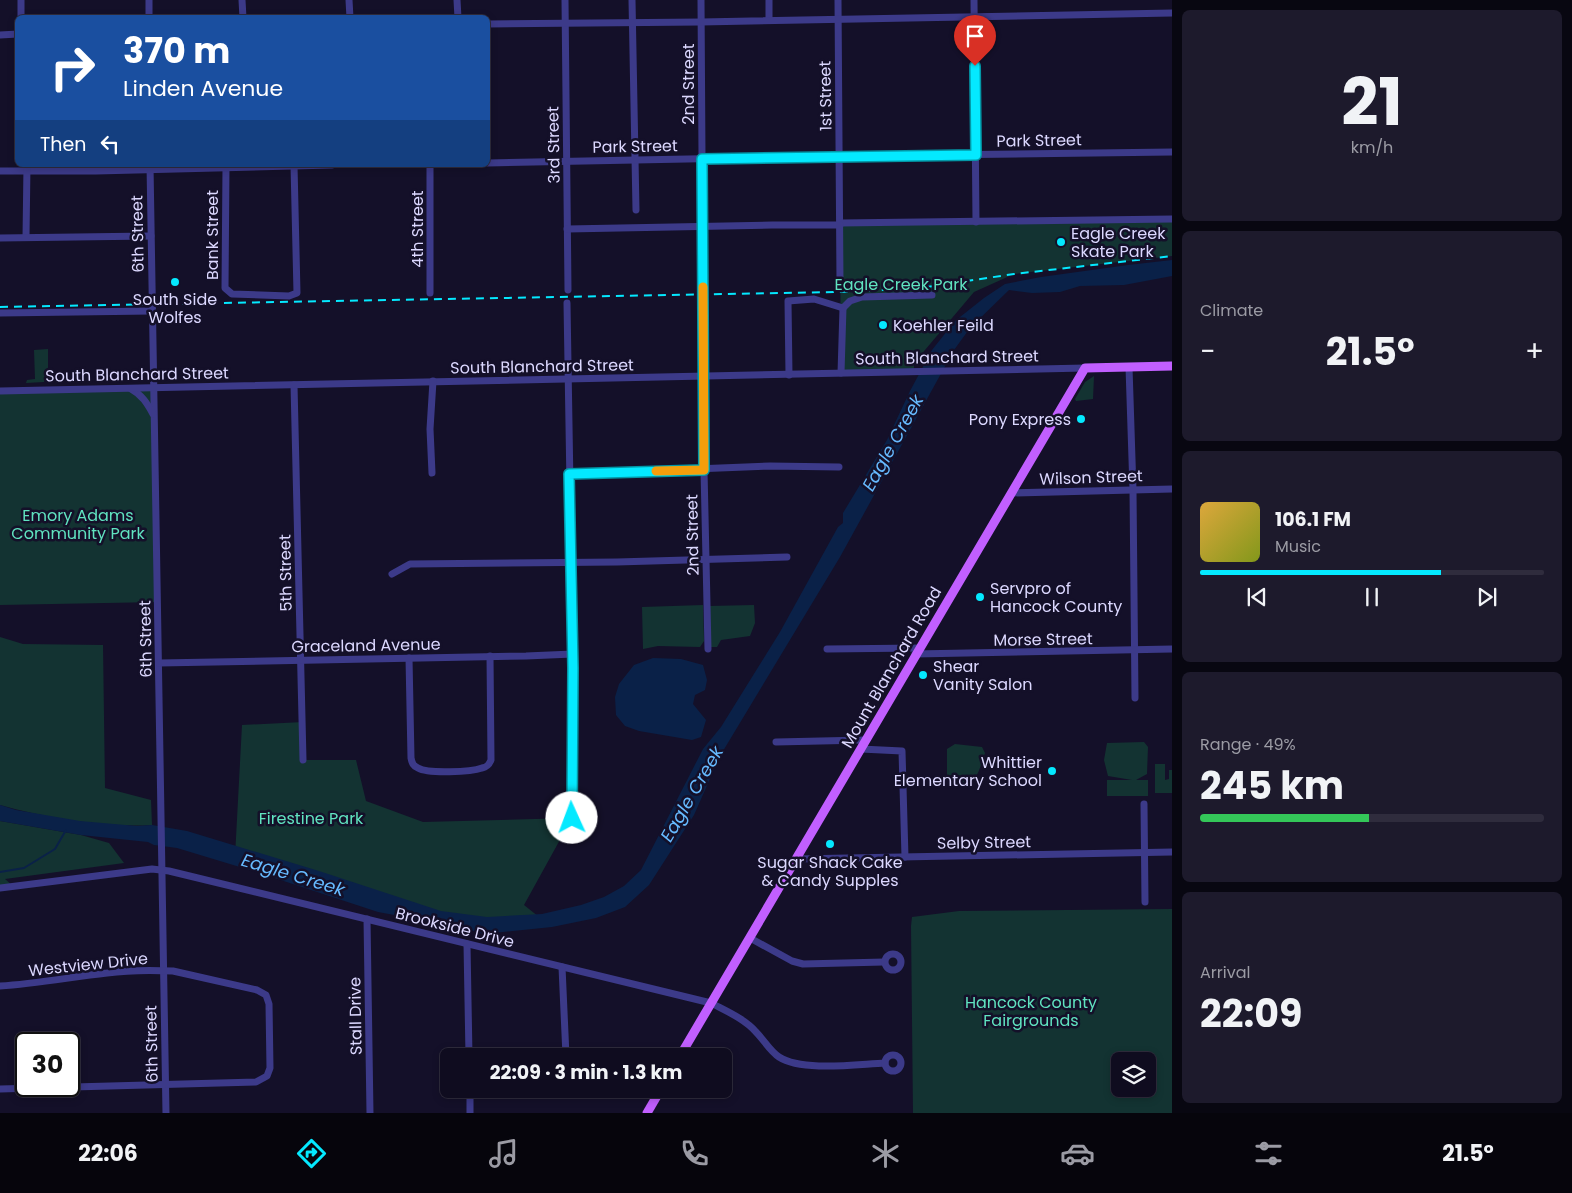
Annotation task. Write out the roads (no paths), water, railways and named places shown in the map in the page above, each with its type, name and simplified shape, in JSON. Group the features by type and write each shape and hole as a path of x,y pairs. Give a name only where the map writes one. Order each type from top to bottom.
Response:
{"main road":[{"path":"1085,368 1172,366"},
{"name":"Mount Blanchard Road","path":"685,1048 1085,368"},
{"path":"647,1113 656,1098"}],"street":[{"path":"21,0 21,15"},
{"path":"149,0 149,15"},
{"path":"242,0 243,15"},
{"path":"349,0 350,15"},
{"path":"457,0 458,15"},
{"name":"3rd Street","path":"565,0 568,290"},
{"path":"632,0 636,210"},
{"name":"2nd Street","path":"701,0 704,470 708,649"},
{"path":"769,0 769,20"},
{"name":"1st Street","path":"838,0 840,283"},
{"path":"974,0 976,222"},
{"path":"490,24 1172,13"},
{"path":"0,35 15,34"},
{"name":"Park Street","path":"490,163 1172,152"},
{"name":"6th Street","path":"150,167 166,1113"},
{"path":"0,171 27,168 226,167"},
{"name":"Bank Street","path":"226,167 225,288 232,294 289,296 296,293 294,167"},
{"name":"4th Street","path":"430,167 430,293"},
{"path":"26,237 27,168"},
{"path":"567,229 1172,219"},
{"path":"0,238 151,236"},
{"path":"841,373 843,308 850,301 862,297 932,294"},
{"path":"789,375 788,301 814,299 843,308"},
{"path":"567,303 572,654 572,818"},
{"path":"0,313 152,311"},
{"path":"1129,367 1136,650 1135,698"},
{"name":"South Blanchard Street","path":"0,391 1085,368"},
{"path":"432,473 430,429 433,382"},
{"name":"5th Street","path":"294,385 303,760"},
{"path":"128,388 138,392 144,398 154,415"},
{"path":"569,474 770,466 839,467"},
{"name":"Wilson Street","path":"1010,493 1172,489"},
{"path":"392,574 410,564 570,563 787,557"},
{"path":"827,649 917,651"},
{"name":"Morse Street","path":"917,651 1172,649"},
{"name":"Graceland Avenue","path":"159,663 572,654"},
{"path":"409,658 411,758 414,765 424,770 438,771 477,770 484,767 491,760 490,656"},
{"path":"776,742 865,740"},
{"path":"861,749 902,752 905,857"},
{"path":"1144,804 1146,902"},
{"name":"Selby Street","path":"796,859 1172,852"},
{"name":"Brookside Drive","path":"0,888 105,874 162,870 711,1003 753,1029 778,1056 790,1062 821,1065 885,1063"},
{"name":"Stall Drive","path":"367,919 370,1113"},
{"path":"750,938 777,953 804,964 884,962"},
{"path":"467,944 470,1048"},
{"path":"562,968 566,1048"},
{"name":"Westview Drive","path":"0,986 40,983 108,972 163,970 257,990 266,995 269,1004 270,1068 265,1078 256,1082 165,1084"},
{"path":"0,1089 165,1084"},
{"path":"470,1098 470,1113"}],"water":[{"name":"Eagle Creek","path":"1172,260 1172,276 1124,285 1080,286 1060,292 1032,293 1009,290 970,328 954,350 840,557 720,756 694,815 649,885 625,907 596,918 552,927 483,934 460,927 378,912 177,848 154,845 148,842 81,835 0,821 0,805 16,810 80,821 137,826 152,825 187,831 319,871 441,911 487,917 542,914 581,905 604,897 624,886 641,870 703,749 721,727 780,632 838,527 843,523 843,513 887,440 932,350 955,321 1005,284 1041,277"},
{"path":"653,658 681,659 703,665 707,680 705,690 695,695 693,704 706,720 701,737 692,740 639,731 625,726 616,715 615,697 619,684 634,665"}],"waterway":[{"path":"0,872 24,868 55,849 66,830"}],"railway":[{"path":"0,307 840,292 920,288 1014,274 1172,256"}],"place":[{"name":"Eagle Creek Skate Park","path":"1061,242"},
{"name":"South Side Wolfes","path":"175,282"},
{"name":"Koehler Feild","path":"883,325"},
{"name":"Pony Express","path":"1081,419"},
{"name":"Servpro of Hancock County","path":"980,597"},
{"name":"Shear Vanity Salon","path":"923,675"},
{"name":"Whittier Elementary School","path":"1052,771"},
{"name":"Sugar Shack Cake & Candy Supples","path":"830,844"}],"park label":[{"name":"Eagle Creek Park","path":"901,284"},
{"name":"Emory Adams Community Park","path":"78,524"},
{"name":"Firestine Park","path":"311,818"},
{"name":"Hancock County Fairgrounds","path":"1031,1011"}]}
